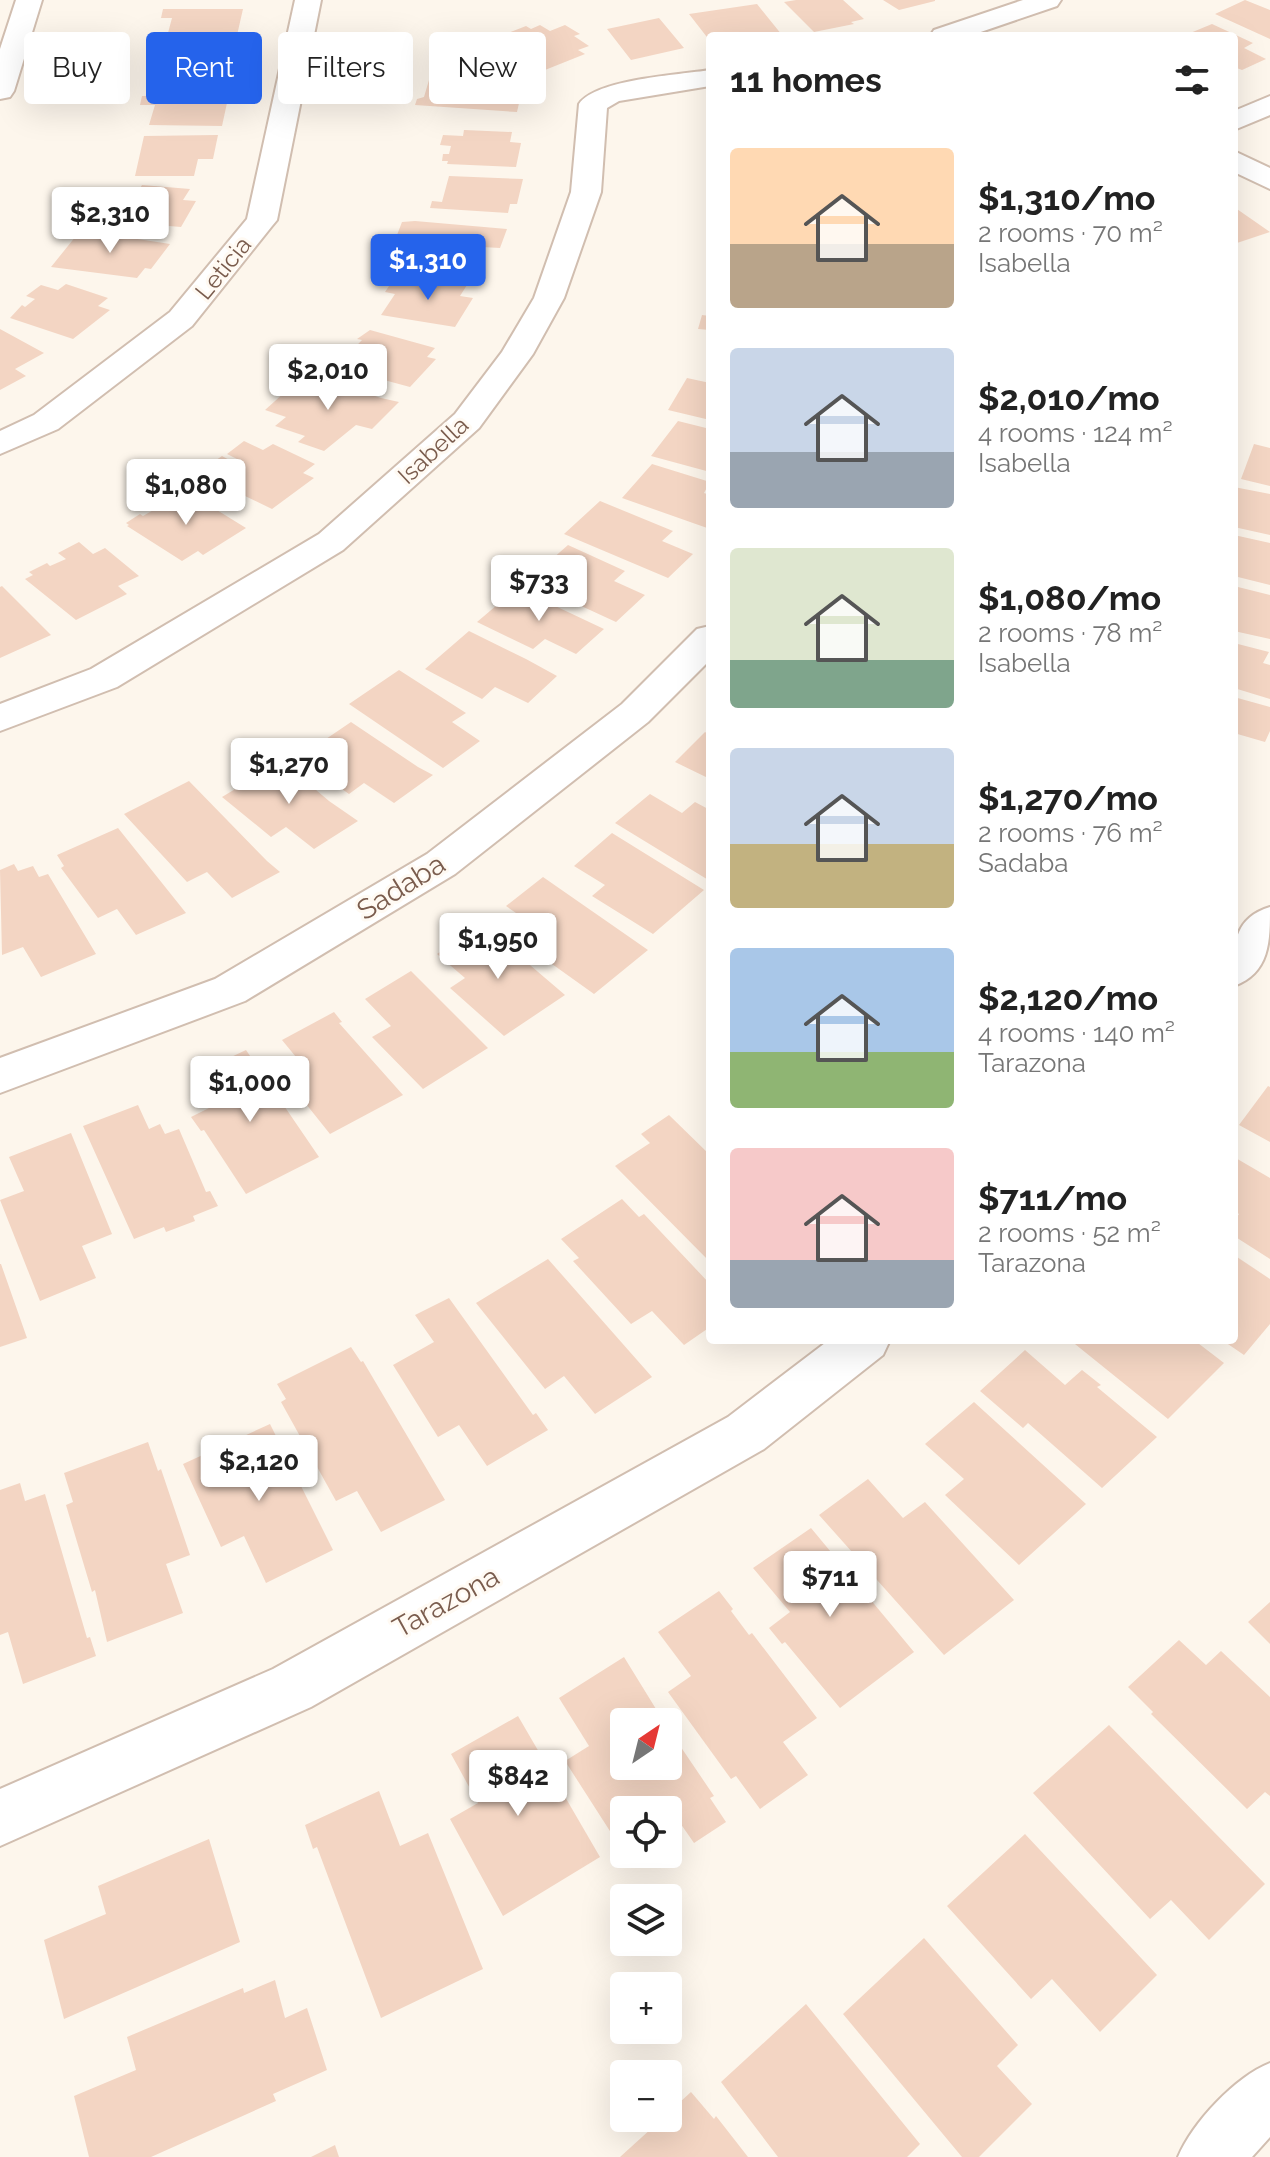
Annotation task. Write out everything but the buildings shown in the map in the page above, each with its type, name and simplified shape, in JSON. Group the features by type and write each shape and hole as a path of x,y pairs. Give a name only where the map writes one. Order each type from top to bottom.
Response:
{"street":[{"path":"0,91 29,0"},
{"name":"Leticia","path":"0,444 46,422 181,319 262,220 308,0"},
{"path":"955,32 1048,0"},
{"name":"Isabella","path":"0,718 104,678 331,542 467,421 517,354 549,298 586,192 593,104 612,94 706,79"},
{"path":"1238,120 1270,104"},
{"path":"1238,162 1270,180"},
{"name":"Sadaba","path":"0,1076 230,990 441,864 635,713 706,642"},
{"path":"1238,965 1270,922"},
{"name":"Tarazona","path":"0,1818 292,1688 746,1433 861,1344"},
{"path":"1209,2157 1270,2093"}]}
